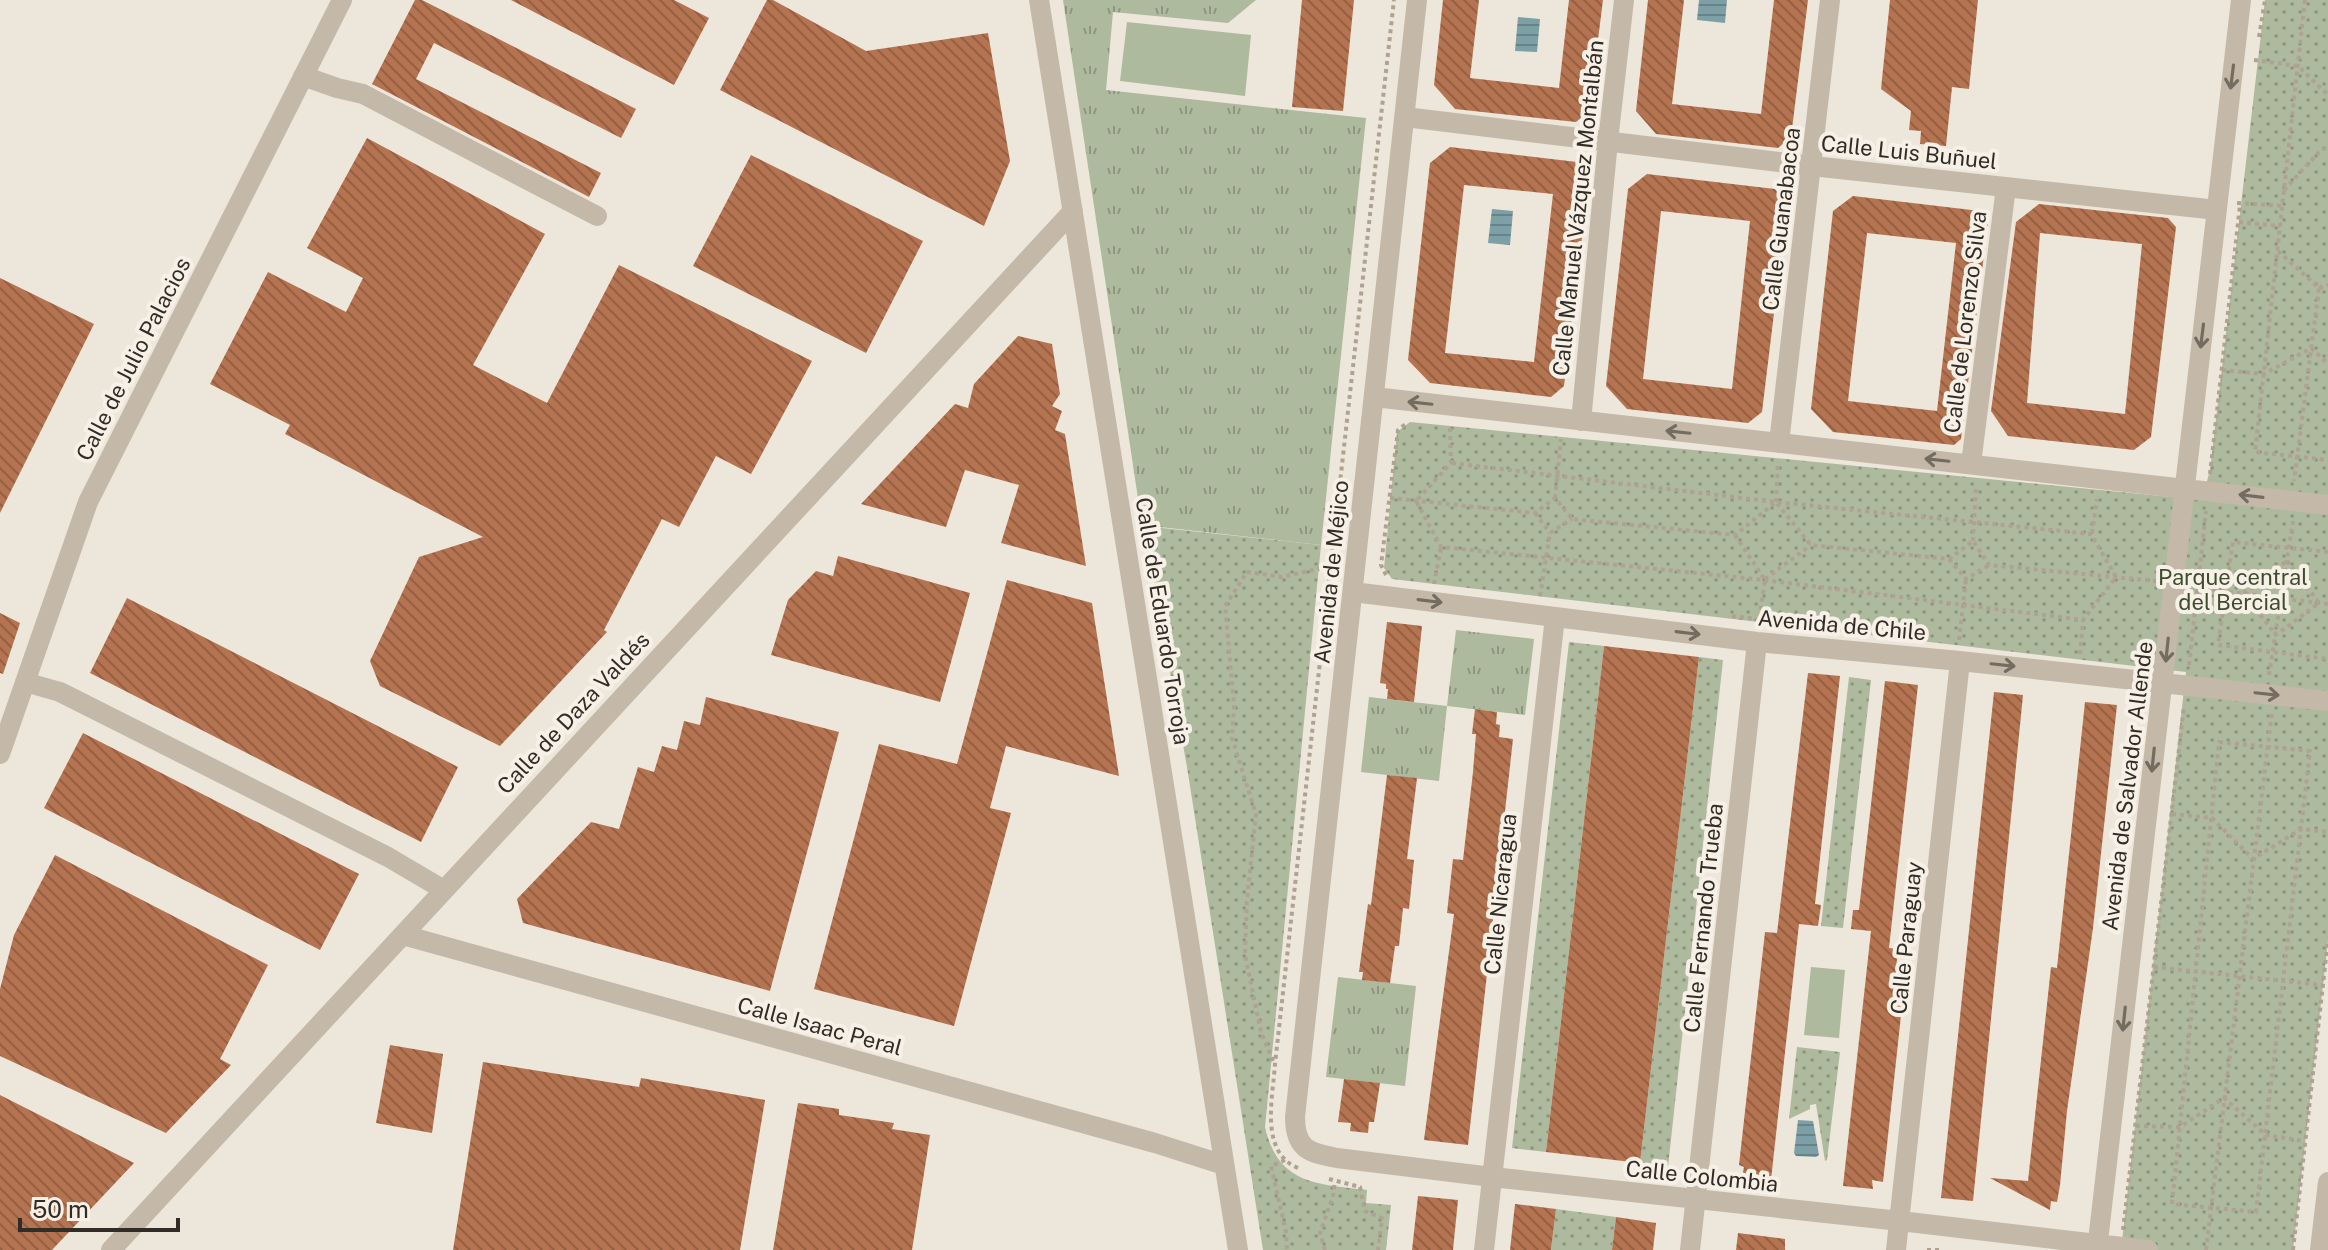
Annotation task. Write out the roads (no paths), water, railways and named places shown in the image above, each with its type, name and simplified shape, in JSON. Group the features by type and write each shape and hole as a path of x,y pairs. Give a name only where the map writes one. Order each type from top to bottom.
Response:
{"street":[{"name":"Calle de Julio Palacios","path":"0,754 88,502 342,0"},
{"name":"Calle de Eduardo Torroja","path":"1039,0 1238,1250"},
{"name":"Avenida de Méjico","path":"1302,1147 1295,1133 1295,1117 1417,0"},
{"name":"Calle Manuel Vázquez Montalbán","path":"1581,421 1624,0"},
{"name":"Calle Guanabacoa","path":"1778,453 1830,0"},
{"name":"Avenida de Salvador Allende","path":"2098,1247 2185,488 2229,218 2241,0"},
{"path":"303,76 363,94 597,216"},
{"name":"Calle Luis Buñuel","path":"1405,117 2006,187 2229,218"},
{"name":"Calle de Lorenzo Silva","path":"1974,473 2006,187"},
{"name":"Calle de Daza Valdés","path":"111,1250 1073,211"},
{"path":"1374,397 1581,421 1778,453 1974,473 2185,488 2212,481 2328,505"},
{"name":"Avenida de Chile","path":"1353,592 1757,642 1960,652 2162,683 2272,686 2328,701"},
{"name":"Calle Nicaragua","path":"1484,1250 1555,617"},
{"name":"Calle Fernando Trueba","path":"1690,1250 1757,642"},
{"name":"Calle Paraguay","path":"1896,1250 1960,652"},
{"path":"25,682 60,692 388,857 444,890"},
{"name":"Calle Isaac Peral","path":"403,935 1155,1143 1224,1165"},
{"name":"Calle Colombia","path":"1302,1147 1315,1154 1337,1158 1900,1221 2098,1247"},
{"path":"2320,1250 2328,1182"},
{"path":"2098,1247 2148,1250"}],"water":[{"path":"1699,0 1727,0 1725,23 1697,20"},
{"path":"1518,17 1540,19 1537,52 1515,51"},
{"path":"1492,209 1513,211 1510,245 1488,243"},
{"path":"1798,1120 1813,1121 1819,1155 1816,1157 1796,1156 1794,1153"}],"park label":[{"name":"Parque central del Bercial","path":"2233,590"}]}
